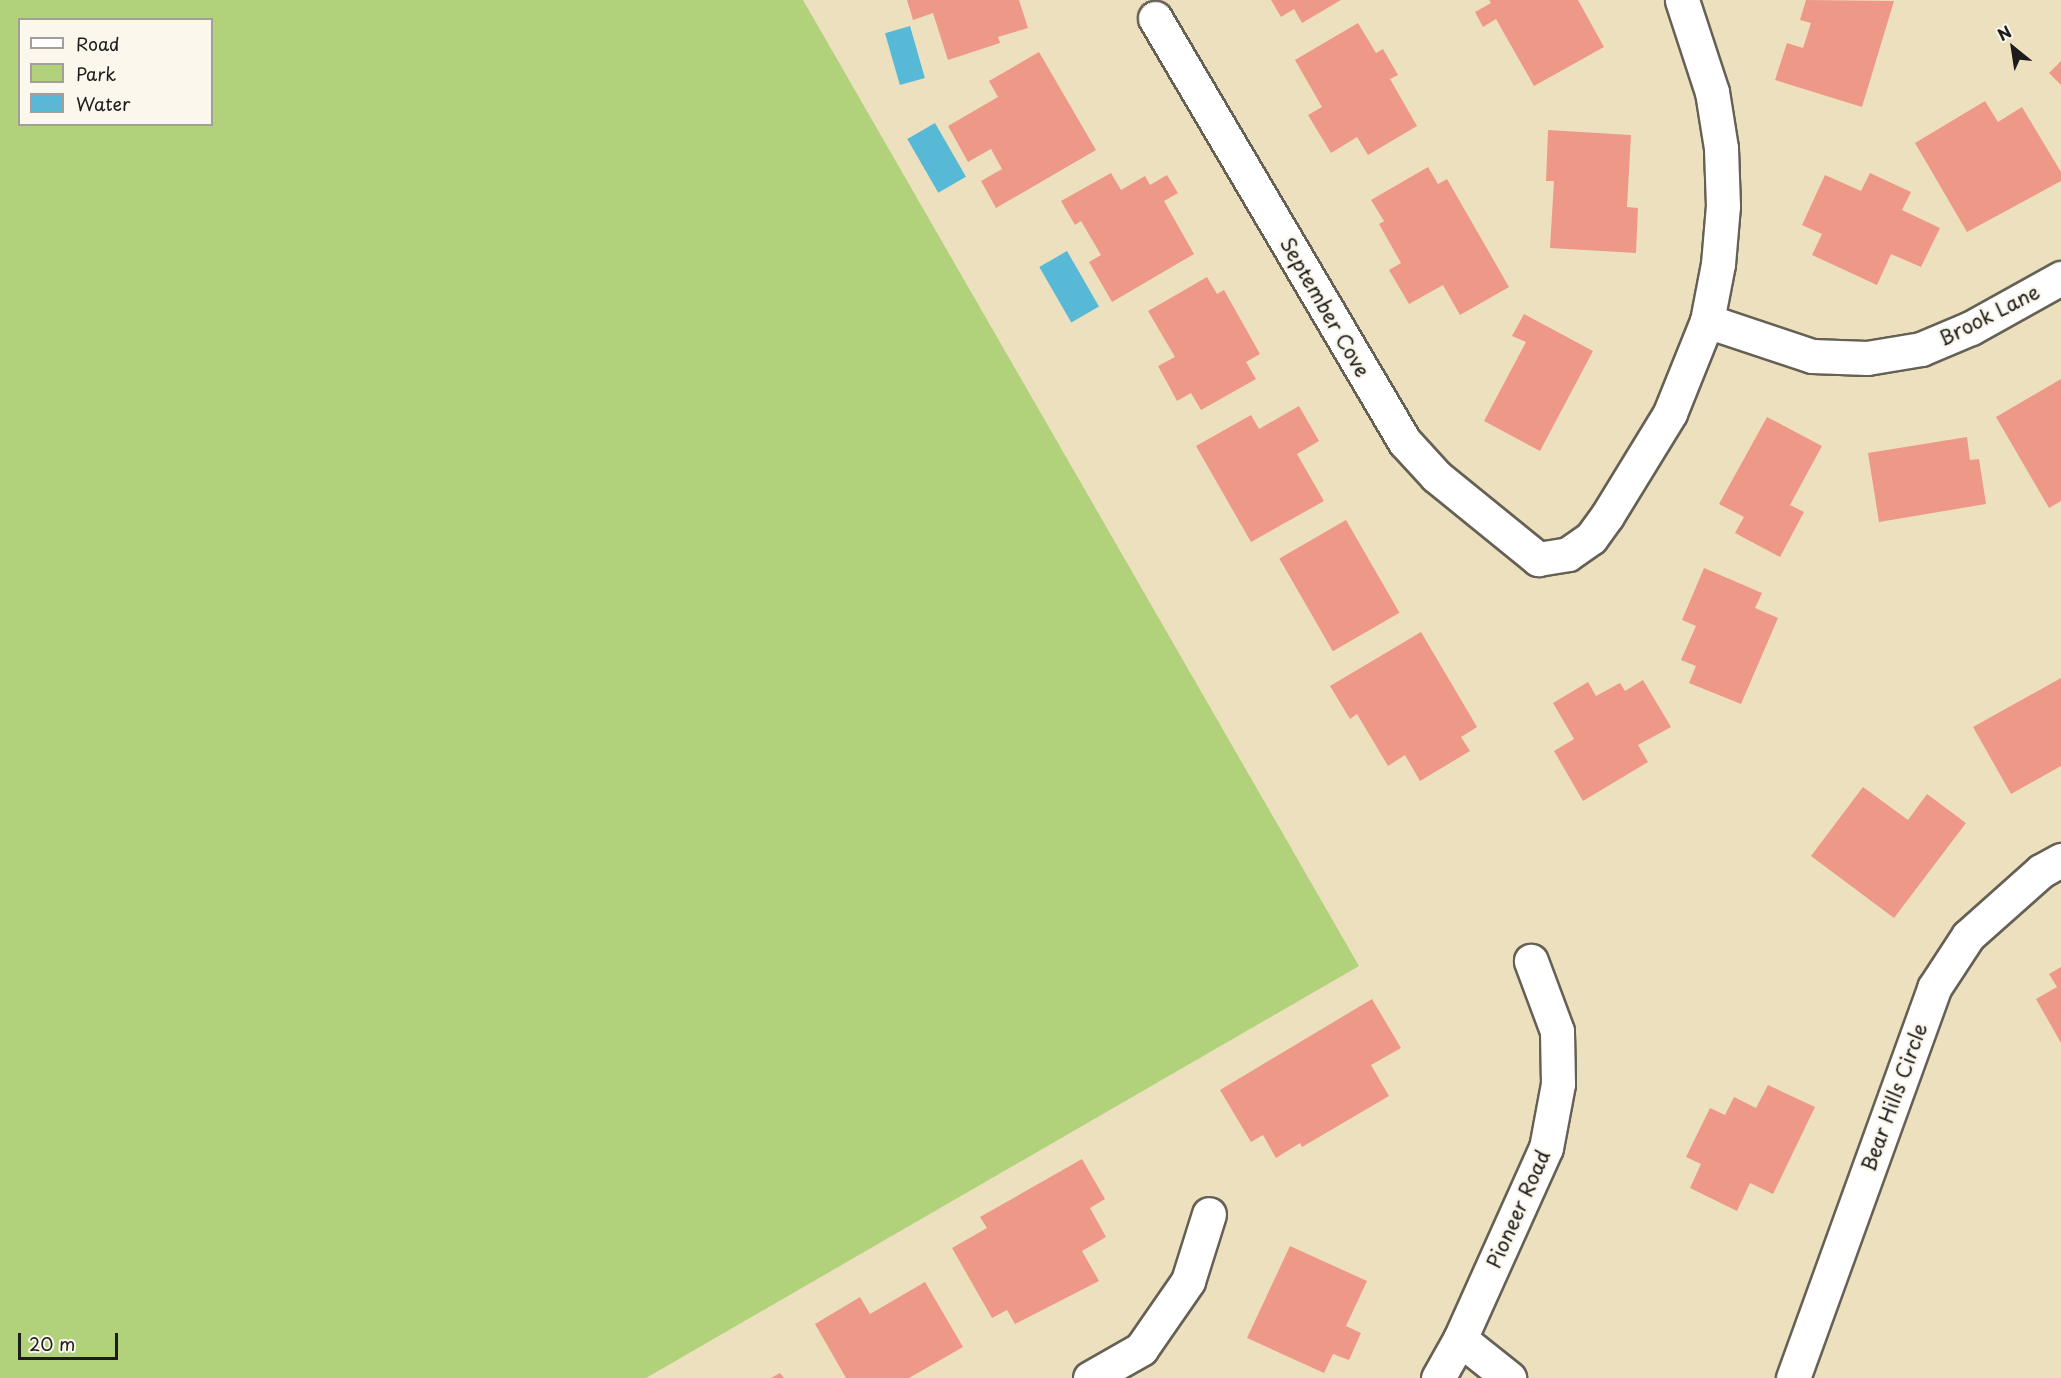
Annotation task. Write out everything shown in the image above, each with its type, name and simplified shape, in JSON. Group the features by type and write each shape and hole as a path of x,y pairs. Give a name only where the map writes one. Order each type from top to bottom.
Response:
{"street":[{"path":"1682,0 1712,92 1721,148 1722,217 1707,321"},
{"name":"September Cove","path":"1155,18 1405,442 1436,476 1538,559 1568,554 1591,538 1670,413 1707,321"},
{"name":"Brook Lane","path":"1707,321 1812,356 1867,358 1921,349 1971,328 2061,278"},
{"name":"Bear Hills Circle","path":"1792,1378 1934,988 1968,936 2041,871 2061,860"},
{"name":"Pioneer Road","path":"1438,1378 1460,1339 1546,1148 1558,1084 1557,1031 1531,961"},
{"path":"1090,1378 1141,1349 1188,1281 1209,1214"},
{"path":"1460,1339 1509,1378"}],"green space":[{"path":"0,0 803,0 1359,966 646,1378 0,1378"}],"water":[{"path":"910,26 925,78 900,85 885,33"},
{"path":"935,123 966,177 938,193 907,139"},
{"path":"1067,251 1099,306 1071,322 1039,267"}],"building":[{"path":"907,0 1019,0 1028,28 998,37 1000,43 948,60 933,13 913,20"},
{"path":"1271,0 1341,0 1302,23 1294,9 1281,17"},
{"path":"1489,0 1578,0 1604,47 1534,86 1496,19 1483,27 1475,12 1491,3"},
{"path":"1806,0 1894,1 1862,107 1775,80 1787,43 1803,48 1811,23 1800,20"},
{"path":"1358,23 1376,53 1383,49 1398,75 1390,79 1417,126 1368,155 1357,137 1331,153 1308,115 1322,107 1295,60"},
{"path":"1039,52 1096,150 996,208 981,181 1002,169 991,149 968,162 948,126 998,97 989,81"},
{"path":"2061,61 2061,85 2049,73"},
{"path":"1985,101 1998,122 2022,107 2061,172 2061,181 1967,232 1915,143"},
{"path":"1548,130 1631,135 1627,207 1638,208 1636,253 1550,248 1554,181 1546,181"},
{"path":"1428,167 1438,184 1447,179 1509,287 1460,315 1443,285 1409,304 1389,270 1401,263 1379,224 1384,221 1371,200"},
{"path":"1111,173 1121,190 1145,176 1150,185 1167,175 1178,193 1164,201 1194,254 1112,302 1089,262 1101,255 1081,221 1075,225 1061,201"},
{"path":"1870,173 1911,192 1902,210 1940,228 1921,267 1891,254 1877,285 1812,255 1822,234 1802,225 1825,175 1861,191"},
{"path":"1207,277 1217,294 1224,290 1260,354 1246,362 1256,379 1201,410 1191,393 1177,401 1158,366 1175,357 1148,311"},
{"path":"1524,314 1593,351 1540,451 1484,421 1526,342 1512,336"},
{"path":"2061,379 2061,501 2049,508 1996,417"},
{"path":"1299,406 1319,441 1297,454 1324,501 1251,542 1196,446 1251,415 1259,429"},
{"path":"1767,417 1822,446 1790,505 1804,512 1780,557 1735,533 1744,517 1719,504"},
{"path":"1967,437 1970,460 1979,459 1986,504 1879,522 1868,453"},
{"path":"1346,520 1400,613 1333,651 1279,558"},
{"path":"1704,568 1762,593 1755,608 1778,618 1741,704 1689,683 1696,666 1681,660 1696,626 1682,620"},
{"path":"1421,632 1477,727 1461,737 1470,751 1420,781 1405,755 1388,766 1357,714 1350,719 1330,686"},
{"path":"2061,678 2061,766 2011,794 1973,727"},
{"path":"1643,680 1671,727 1638,745 1648,762 1583,801 1554,751 1574,739 1553,703 1588,682 1596,696 1620,683 1625,691"},
{"path":"1863,787 1908,820 1927,794 1966,823 1894,918 1811,856"},
{"path":"2061,967 2061,1043 2036,999 2057,987 2049,974"},
{"path":"1372,999 1401,1048 1371,1065 1389,1096 1302,1147 1300,1143 1276,1158 1263,1135 1251,1142 1220,1090"},
{"path":"1768,1085 1815,1107 1773,1194 1750,1183 1737,1211 1690,1188 1701,1164 1686,1157 1710,1108 1725,1115 1734,1097 1756,1108"},
{"path":"1082,1159 1105,1199 1090,1208 1106,1237 1082,1251 1099,1281 1015,1324 1007,1310 992,1318 952,1248 987,1228 980,1217"},
{"path":"1290,1246 1367,1281 1346,1326 1361,1333 1349,1360 1333,1354 1324,1373 1247,1338"},
{"path":"925,1282 963,1347 909,1378 846,1378 815,1324 860,1297 870,1314"},
{"path":"780,1373 784,1378 771,1378"}]}
